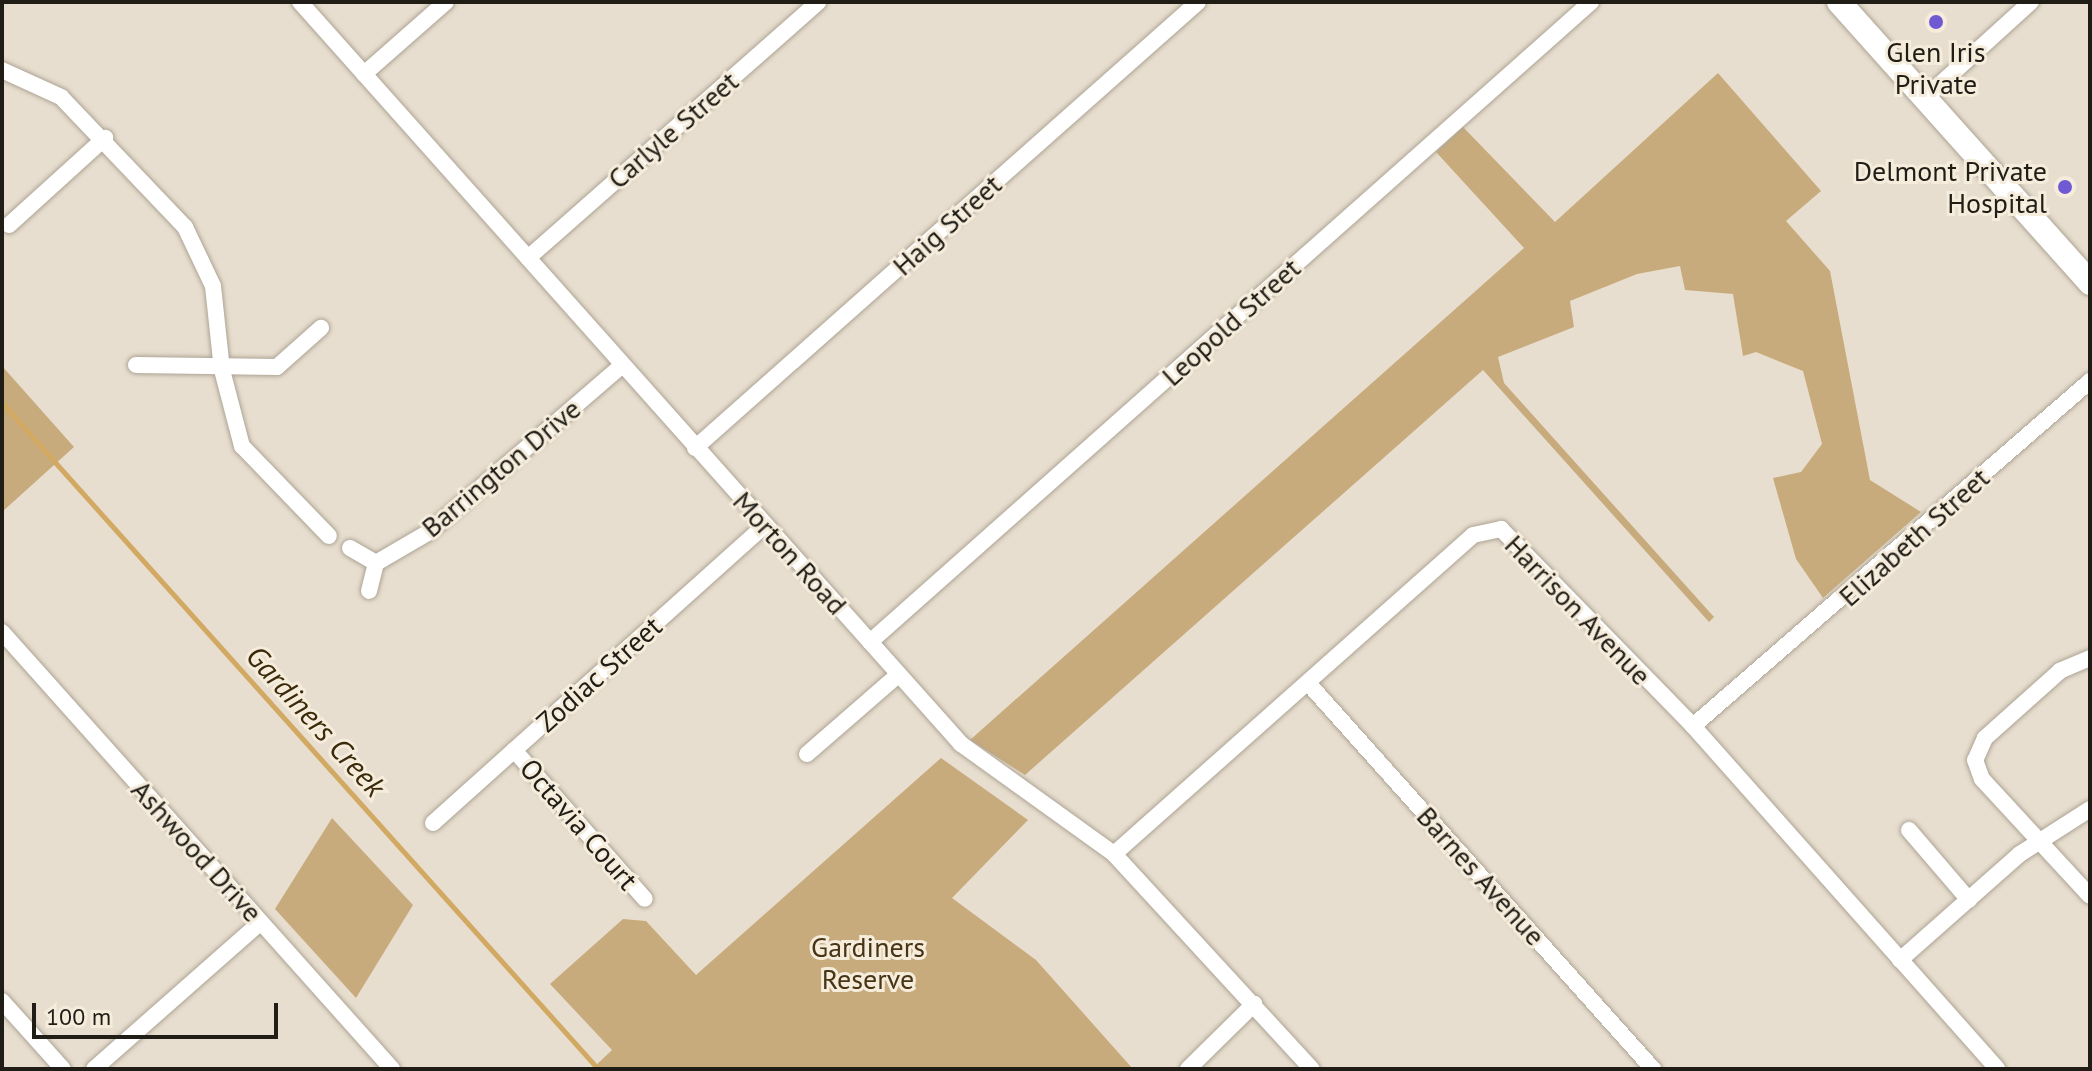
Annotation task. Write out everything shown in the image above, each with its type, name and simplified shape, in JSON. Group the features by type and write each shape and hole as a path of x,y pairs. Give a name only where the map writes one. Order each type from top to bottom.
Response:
{"highway":[{"path":"1839,2 2090,283"}],"street":[{"name":"Morton Road","path":"300,2 621,366 961,744 1114,854 1312,1069"},
{"path":"364,74 446,2"},
{"name":"Carlyle Street","path":"528,258 818,2"},
{"name":"Haig Street","path":"695,448 1198,2"},
{"name":"Leopold Street","path":"870,642 1591,2"},
{"path":"1925,98 2031,2"},
{"path":"2,70 61,97 105,138 185,227 213,286 222,370 242,446 329,536"},
{"path":"9,225 105,138"},
{"path":"136,365 222,370 277,367 321,328"},
{"name":"Barrington Drive","path":"376,563 429,532 621,366"},
{"name":"Elizabeth Street","path":"1697,730 2090,381"},
{"name":"Zodiac Street","path":"433,823 765,525"},
{"name":"Harrison Avenue","path":"1114,854 1473,535 1501,529 1697,730 1997,1069"},
{"path":"350,548 376,563 369,591"},
{"name":"Ashwood Drive","path":"2,632 392,1069"},
{"path":"2090,658 2060,671 1977,752 1982,779 2090,896"},
{"path":"807,754 898,675"},
{"name":"Barnes Avenue","path":"1308,683 1653,1069"},
{"name":"Octavia Court","path":"514,750 645,899"},
{"path":"1900,960 2038,843 2090,809"},
{"path":"1909,830 1969,900"},
{"path":"94,1069 261,922"},
{"path":"2,1001 63,1069"},
{"path":"1188,1069 1257,1008"}],"green space":[{"path":"1718,73 1821,191 1786,221 1830,271 1870,480 1921,512 1823,598 1796,559 1773,478 1801,472 1822,444 1803,371 1756,352 1743,356 1733,294 1685,290 1680,266 1637,274 1570,301 1574,327 1498,357 1504,383 1714,617 1709,622 1483,370 1025,775 970,740 1524,248 1436,152 1463,127 1555,222"},
{"path":"2,366 74,447 2,512"},
{"name":"Gardiners Reserve","path":"941,758 1028,820 952,898 1036,960 1133,1069 592,1069 612,1050 550,984 623,919 646,921 696,975"},
{"path":"332,818 413,905 356,998 275,909"}],"waterway":[{"name":"Gardiners Creek","path":"2,403 598,1069"}],"place":[{"name":"Glen Iris Private","path":"1936,22"},
{"name":"Delmont Private Hospital","path":"2065,187"}]}
